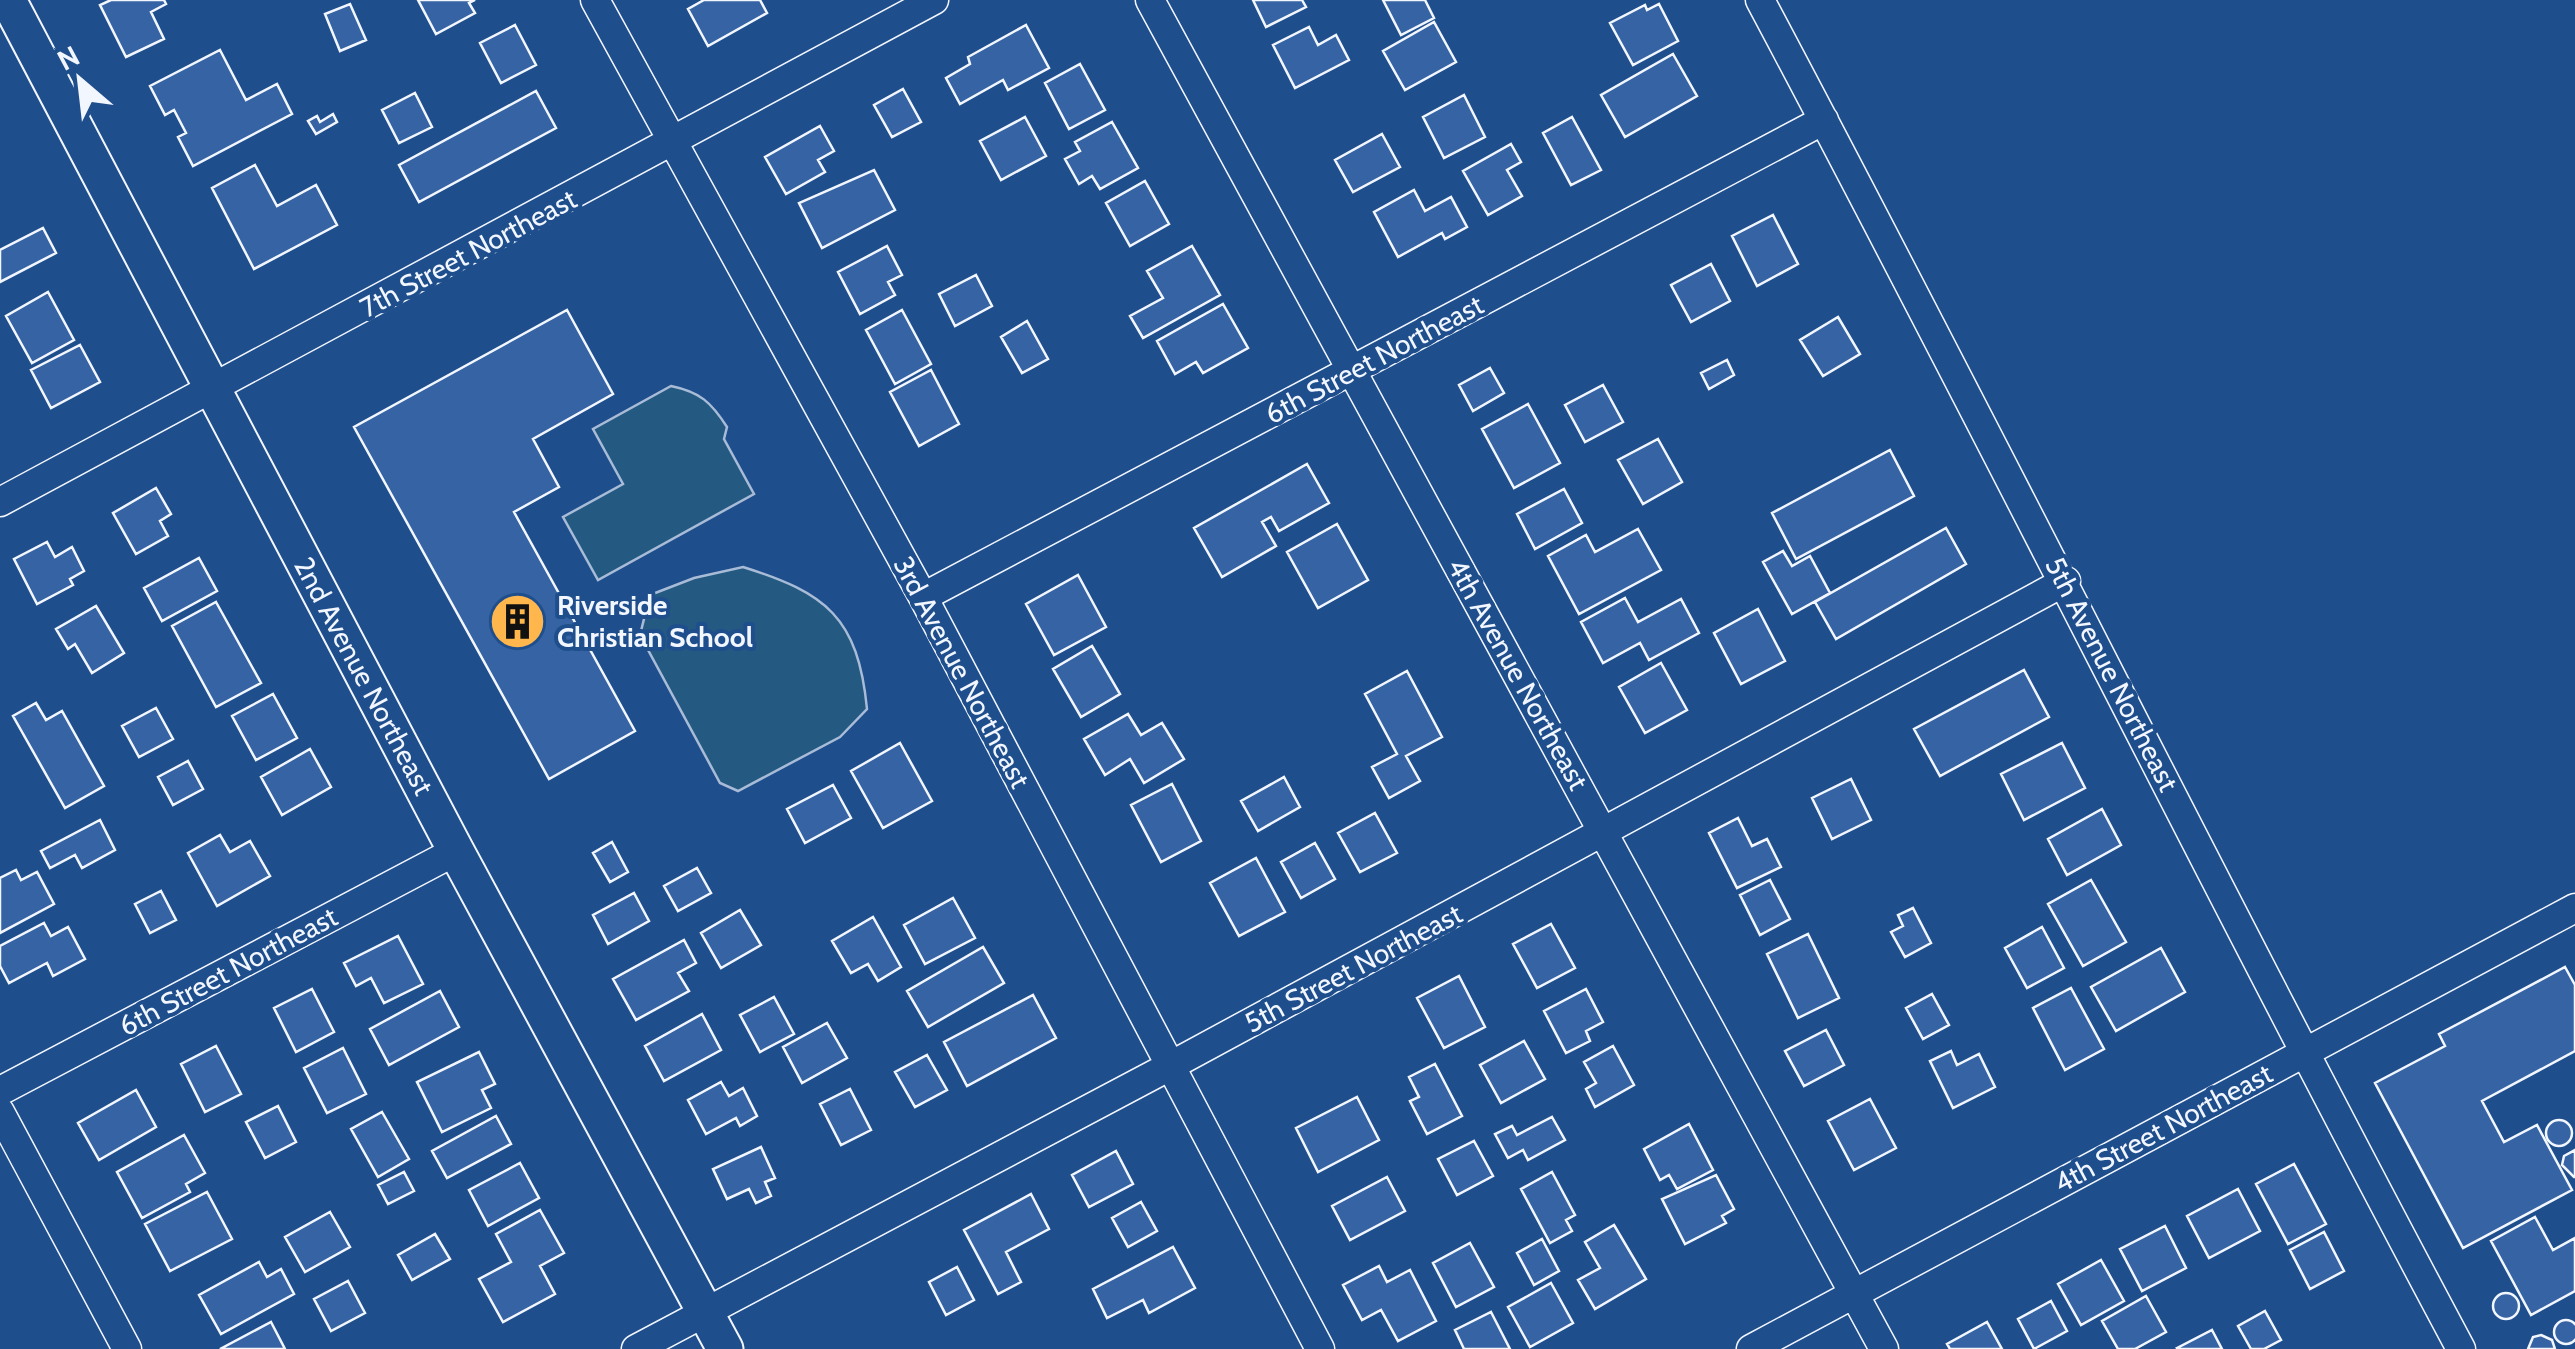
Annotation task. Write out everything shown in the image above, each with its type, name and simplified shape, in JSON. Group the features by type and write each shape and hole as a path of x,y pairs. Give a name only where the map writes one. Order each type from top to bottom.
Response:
{"street":[{"name":"2nd Avenue Northeast","path":"8,0 456,851 725,1349"},
{"name":"3rd Avenue Northeast","path":"596,0 923,597 1320,1349"},
{"name":"7th Street Northeast","path":"0,502 934,0"},
{"name":"4th Avenue Northeast","path":"1150,0 1884,1349"},
{"name":"5th Avenue Northeast","path":"1760,0 2066,582 2303,1052 2461,1349"},
{"name":"6th Street Northeast","path":"923,597 1824,120"},
{"name":"5th Street Northeast","path":"636,1349 1172,1066 2066,582"},
{"name":"6th Street Northeast","path":"0,1091 456,851"},
{"name":"4th Street Northeast","path":"1750,1349 2575,908"},
{"path":"0,1112 128,1349"}],"shaded area":[{"path":"671,386 690,391 716,411 727,427 724,439 754,494 598,580 563,517 623,484 593,429"},
{"path":"743,567 796,587 833,613 856,652 867,709 840,737 738,791 720,783 640,635 650,595 694,578"}],"building":[{"path":"111,0 164,0 166,4 151,12 164,39 126,57 100,5"},
{"path":"418,0 475,0 469,3 475,13 436,34"},
{"path":"704,0 760,0 767,13 708,46 688,9"},
{"path":"1253,0 1302,0 1306,7 1266,27"},
{"path":"1383,0 1425,0 1434,18 1401,35"},
{"path":"350,4 366,40 340,51 325,14"},
{"path":"1659,4 1678,41 1633,65 1610,23 1645,5 1647,10"},
{"path":"1434,22 1456,62 1405,90 1383,51"},
{"path":"515,25 536,65 501,83 480,43"},
{"path":"1026,25 1049,68 1008,90 1003,80 960,104 946,78 970,64 968,57"},
{"path":"1309,27 1318,45 1336,35 1349,60 1295,88 1273,45"},
{"path":"220,50 246,100 277,84 292,114 193,166 178,137 186,133 174,110 165,115 150,86"},
{"path":"1673,54 1697,96 1625,137 1601,95"},
{"path":"1080,64 1105,110 1069,129 1045,83"},
{"path":"903,89 921,122 892,137 874,105"},
{"path":"536,91 556,128 419,202 399,165"},
{"path":"415,93 432,127 399,143 382,110"},
{"path":"1464,95 1485,137 1444,158 1423,117"},
{"path":"333,114 337,122 316,134 308,121 317,116 320,122"},
{"path":"1025,117 1046,156 1001,180 980,141"},
{"path":"1572,117 1601,170 1571,185 1543,133"},
{"path":"1112,122 1138,168 1100,189 1092,176 1079,184 1065,159 1080,151 1075,142"},
{"path":"820,126 834,151 818,160 825,172 786,194 765,157"},
{"path":"1382,134 1400,167 1353,192 1335,160"},
{"path":"1511,144 1521,162 1507,170 1522,196 1488,215 1463,171"},
{"path":"255,165 277,206 316,185 337,225 254,269 212,188"},
{"path":"874,170 895,210 822,248 799,203"},
{"path":"1145,181 1169,224 1130,246 1106,203"},
{"path":"1414,190 1425,211 1451,197 1467,227 1445,239 1442,233 1398,257 1374,212"},
{"path":"1773,215 1798,264 1757,286 1732,236"},
{"path":"43,228 56,253 0,282 0,250"},
{"path":"887,246 902,275 888,282 895,295 860,314 838,272"},
{"path":"1192,246 1220,295 1143,338 1130,316 1163,298 1147,271"},
{"path":"1711,264 1730,301 1691,322 1671,285"},
{"path":"976,275 992,306 955,326 939,294"},
{"path":"48,292 74,340 32,363 6,316"},
{"path":"1223,304 1248,348 1203,373 1196,362 1175,374 1157,341"},
{"name":"Riverside Christian School","path":"567,310 613,394 533,439 559,487 514,512 635,731 549,779 354,427"},
{"path":"902,310 931,364 895,384 866,330"},
{"path":"1838,317 1860,354 1823,376 1800,340"},
{"path":"1027,321 1048,359 1022,373 1001,337"},
{"path":"80,345 100,382 51,408 31,370"},
{"path":"1727,360 1734,375 1709,389 1701,373"},
{"path":"1490,368 1504,393 1473,411 1459,385"},
{"path":"931,370 959,424 919,446 890,392"},
{"path":"1603,385 1623,422 1585,442 1565,405"},
{"path":"1528,404 1560,463 1514,488 1482,429"},
{"path":"1658,439 1682,482 1643,504 1618,460"},
{"path":"1890,450 1914,496 1796,559 1772,513"},
{"path":"1307,464 1329,503 1279,531 1271,517 1262,522 1276,546 1222,577 1194,528"},
{"path":"156,488 171,514 160,521 168,536 136,554 113,513"},
{"path":"1564,489 1582,523 1535,549 1517,514"},
{"path":"1337,524 1368,580 1318,608 1287,552"},
{"path":"1946,528 1966,564 1836,639 1815,602"},
{"path":"1638,529 1661,570 1579,614 1548,556 1586,535 1595,552"},
{"path":"47,542 55,557 72,547 84,571 70,579 73,585 37,604 14,559"},
{"path":"1783,551 1792,566 1810,556 1830,593 1792,614 1763,562"},
{"path":"199,558 217,591 162,621 144,588"},
{"path":"1078,575 1106,627 1054,655 1026,604"},
{"path":"1625,598 1638,622 1681,599 1699,633 1649,660 1640,643 1603,663 1581,622"},
{"path":"216,602 261,683 216,707 172,626"},
{"path":"96,606 124,653 92,673 75,644 68,649 56,629"},
{"path":"1758,609 1785,661 1741,684 1714,633"},
{"path":"1092,646 1120,694 1081,717 1053,669"},
{"path":"1661,663 1687,710 1645,733 1619,687"},
{"path":"2024,670 2049,717 1940,776 1914,729"},
{"path":"1407,671 1442,737 1406,756 1420,781 1389,798 1372,767 1397,754 1365,694"},
{"path":"273,694 297,738 256,760 232,716"},
{"path":"36,703 46,720 62,711 104,786 65,808 13,716"},
{"path":"156,708 173,739 139,757 122,726"},
{"path":"1128,714 1141,735 1162,723 1184,759 1144,783 1130,759 1105,775 1084,739"},
{"path":"900,743 932,801 883,828 851,771"},
{"path":"2062,743 2085,788 2024,820 2001,774"},
{"path":"310,749 331,787 282,815 261,777"},
{"path":"188,761 203,789 173,805 158,777"},
{"path":"1284,777 1300,807 1258,831 1241,801"},
{"path":"1851,779 1871,820 1832,839 1812,798"},
{"path":"1172,784 1201,841 1161,862 1131,805"},
{"path":"833,785 851,818 805,843 787,809"},
{"path":"2102,809 2121,845 2067,875 2048,839"},
{"path":"1375,813 1397,853 1360,872 1338,833"},
{"path":"1738,818 1752,846 1767,839 1781,867 1737,888 1709,833"},
{"path":"100,820 115,850 82,868 75,855 50,868 41,851"},
{"path":"220,835 230,852 250,841 270,876 217,906 188,853"},
{"path":"612,842 628,872 610,882 593,853"},
{"path":"1315,843 1335,879 1301,898 1281,862"},
{"path":"1256,858 1285,912 1239,936 1210,883"},
{"path":"697,868 711,893 678,911 664,886"},
{"path":"16,870 21,880 37,872 54,904 0,933 0,878"},
{"path":"1770,880 1790,919 1760,935 1740,895"},
{"path":"2091,880 2126,942 2083,966 2048,904"},
{"path":"161,891 176,920 150,933 135,904"},
{"path":"634,893 649,921 608,944 593,915"},
{"path":"953,898 975,938 925,964 904,925"},
{"path":"1913,908 1931,943 1905,957 1891,932 1903,926 1898,915"},
{"path":"740,910 761,945 721,968 701,933"},
{"path":"873,917 901,967 878,981 868,964 851,973 832,941"},
{"path":"44,923 51,936 68,927 85,959 53,976 47,963 9,983 0,966 0,946"},
{"path":"1551,924 1575,968 1537,988 1513,944"},
{"path":"2042,927 2064,968 2027,988 2005,948"},
{"path":"1808,934 1839,998 1798,1018 1767,954"},
{"path":"398,936 423,984 384,1003 371,978 356,986 344,963"},
{"path":"684,940 696,963 678,973 689,991 636,1020 613,979"},
{"path":"983,947 1004,983 928,1027 907,991"},
{"path":"2161,948 2185,992 2116,1031 2091,987"},
{"path":"2565,967 2575,985 2575,1051 2482,1101 2504,1142 2537,1125 2572,1190 2463,1248 2375,1083 2445,1046 2439,1034"},
{"path":"1459,976 1485,1027 1444,1048 1417,998"},
{"path":"2071,988 2104,1049 2065,1070 2033,1008"},
{"path":"312,989 334,1032 296,1052 274,1008"},
{"path":"1586,989 1603,1022 1586,1031 1590,1041 1566,1053 1544,1011"},
{"path":"440,991 459,1027 389,1065 370,1029"},
{"path":"1932,994 1949,1025 1923,1039 1906,1008"},
{"path":"1033,995 1056,1038 967,1086 944,1042"},
{"path":"774,997 794,1034 760,1052 740,1015"},
{"path":"702,1014 721,1050 664,1081 645,1046"},
{"path":"827,1023 847,1058 802,1083 783,1047"},
{"path":"1826,1030 1844,1065 1804,1086 1785,1051"},
{"path":"1524,1041 1545,1079 1501,1103 1480,1065"},
{"path":"216,1046 241,1094 205,1112 181,1064"},
{"path":"1613,1046 1634,1085 1595,1107 1586,1089 1596,1083 1584,1062"},
{"path":"343,1048 366,1094 327,1113 304,1068"},
{"path":"1951,1051 1957,1065 1979,1054 1995,1087 1953,1108 1930,1061"},
{"path":"479,1052 495,1084 482,1090 491,1108 442,1132 417,1082"},
{"path":"927,1055 947,1090 915,1107 895,1072"},
{"path":"1435,1064 1462,1116 1427,1134 1410,1101 1419,1097 1409,1077"},
{"path":"721,1082 729,1096 743,1088 757,1116 740,1126 736,1118 706,1134 688,1100"},
{"path":"850,1089 871,1130 841,1145 820,1104"},
{"path":"136,1090 156,1127 99,1160 78,1123"},
{"path":"1357,1097 1379,1140 1318,1172 1296,1128"},
{"path":"1870,1099 1896,1148 1854,1170 1828,1121"},
{"path":"278,1106 296,1142 265,1158 246,1122"},
{"path":"382,1112 409,1159 378,1177 351,1129"},
{"path":"496,1116 511,1144 447,1178 432,1151"},
{"path":"1552,1117 1565,1140 1528,1160 1523,1150 1508,1158 1495,1134 1512,1126 1517,1135"},
{"path":"2559,1120 2568,1124 2572,1133 2568,1142 2559,1146 2550,1142 2546,1133 2550,1124"},
{"path":"1689,1124 1713,1170 1677,1189 1669,1175 1660,1180 1644,1149"},
{"path":"184,1135 205,1173 186,1184 190,1192 142,1218 117,1172"},
{"path":"1474,1141 1493,1176 1457,1195 1438,1159"},
{"path":"761,1147 775,1178 765,1182 771,1196 756,1203 749,1189 727,1199 713,1169"},
{"path":"2575,1150 2574,1177 2562,1165 2564,1156"},
{"path":"1116,1151 1133,1184 1089,1207 1072,1175"},
{"path":"520,1163 539,1198 488,1226 469,1190"},
{"path":"2294,1164 2326,1224 2288,1244 2256,1184"},
{"path":"404,1172 414,1191 388,1204 378,1185"},
{"path":"1552,1172 1575,1215 1566,1220 1572,1231 1550,1243 1521,1189"},
{"path":"1716,1175 1734,1209 1722,1216 1726,1223 1685,1244 1662,1199"},
{"path":"1387,1177 1405,1211 1350,1240 1332,1206"},
{"path":"2238,1189 2260,1231 2209,1258 2187,1216"},
{"path":"207,1192 232,1239 170,1271 145,1224"},
{"path":"1031,1194 1049,1229 1006,1252 1021,1282 998,1294 964,1230"},
{"path":"1141,1202 1157,1231 1128,1247 1112,1218"},
{"path":"540,1210 564,1253 540,1266 555,1294 503,1322 479,1279 511,1262 496,1234"},
{"path":"330,1212 350,1247 305,1272 285,1237"},
{"path":"2535,1217 2553,1250 2575,1238 2575,1291 2531,1315 2491,1241"},
{"path":"1614,1225 1646,1279 1595,1309 1578,1280 1600,1268 1585,1242"},
{"path":"2165,1226 2186,1268 2142,1291 2120,1249"},
{"path":"2324,1232 2344,1271 2310,1289 2290,1250"},
{"path":"435,1234 450,1259 412,1280 398,1255"},
{"path":"1542,1239 1559,1271 1534,1285 1517,1253"},
{"path":"1470,1243 1494,1287 1456,1307 1433,1263"},
{"path":"1173,1247 1195,1288 1149,1313 1143,1300 1107,1318 1093,1289"},
{"path":"2101,1260 2124,1301 2081,1325 2058,1284"},
{"path":"259,1262 267,1277 281,1269 294,1294 221,1334 199,1295"},
{"path":"1379,1266 1387,1282 1410,1270 1436,1321 1398,1341 1381,1310 1362,1320 1343,1285"},
{"path":"957,1267 974,1300 946,1315 929,1282"},
{"path":"348,1281 365,1313 331,1331 314,1299"},
{"path":"1551,1283 1573,1323 1530,1347 1508,1307"},
{"path":"2506,1293 2516,1296 2516,1316 2506,1319 2496,1316 2493,1306 2496,1296"},
{"path":"2146,1296 2166,1332 2135,1349 2118,1349 2102,1321"},
{"path":"2051,1301 2067,1331 2034,1349 2018,1319"},
{"path":"2265,1311 2281,1340 2264,1349 2251,1349 2238,1326"},
{"path":"1491,1312 1510,1349 1464,1349 1455,1330"},
{"path":"2566,1320 2575,1323 2575,1341 2566,1344 2557,1341 2554,1332 2557,1323"},
{"path":"271,1322 285,1349 220,1349"},
{"path":"1987,1322 2002,1349 1950,1349 1947,1344"},
{"path":"2212,1330 2222,1349 2177,1348"},
{"path":"2541,1335 2552,1340 2555,1349 2528,1349 2533,1337"}],"place":[{"name":"Riverside Christian School","path":"518,621"}]}
